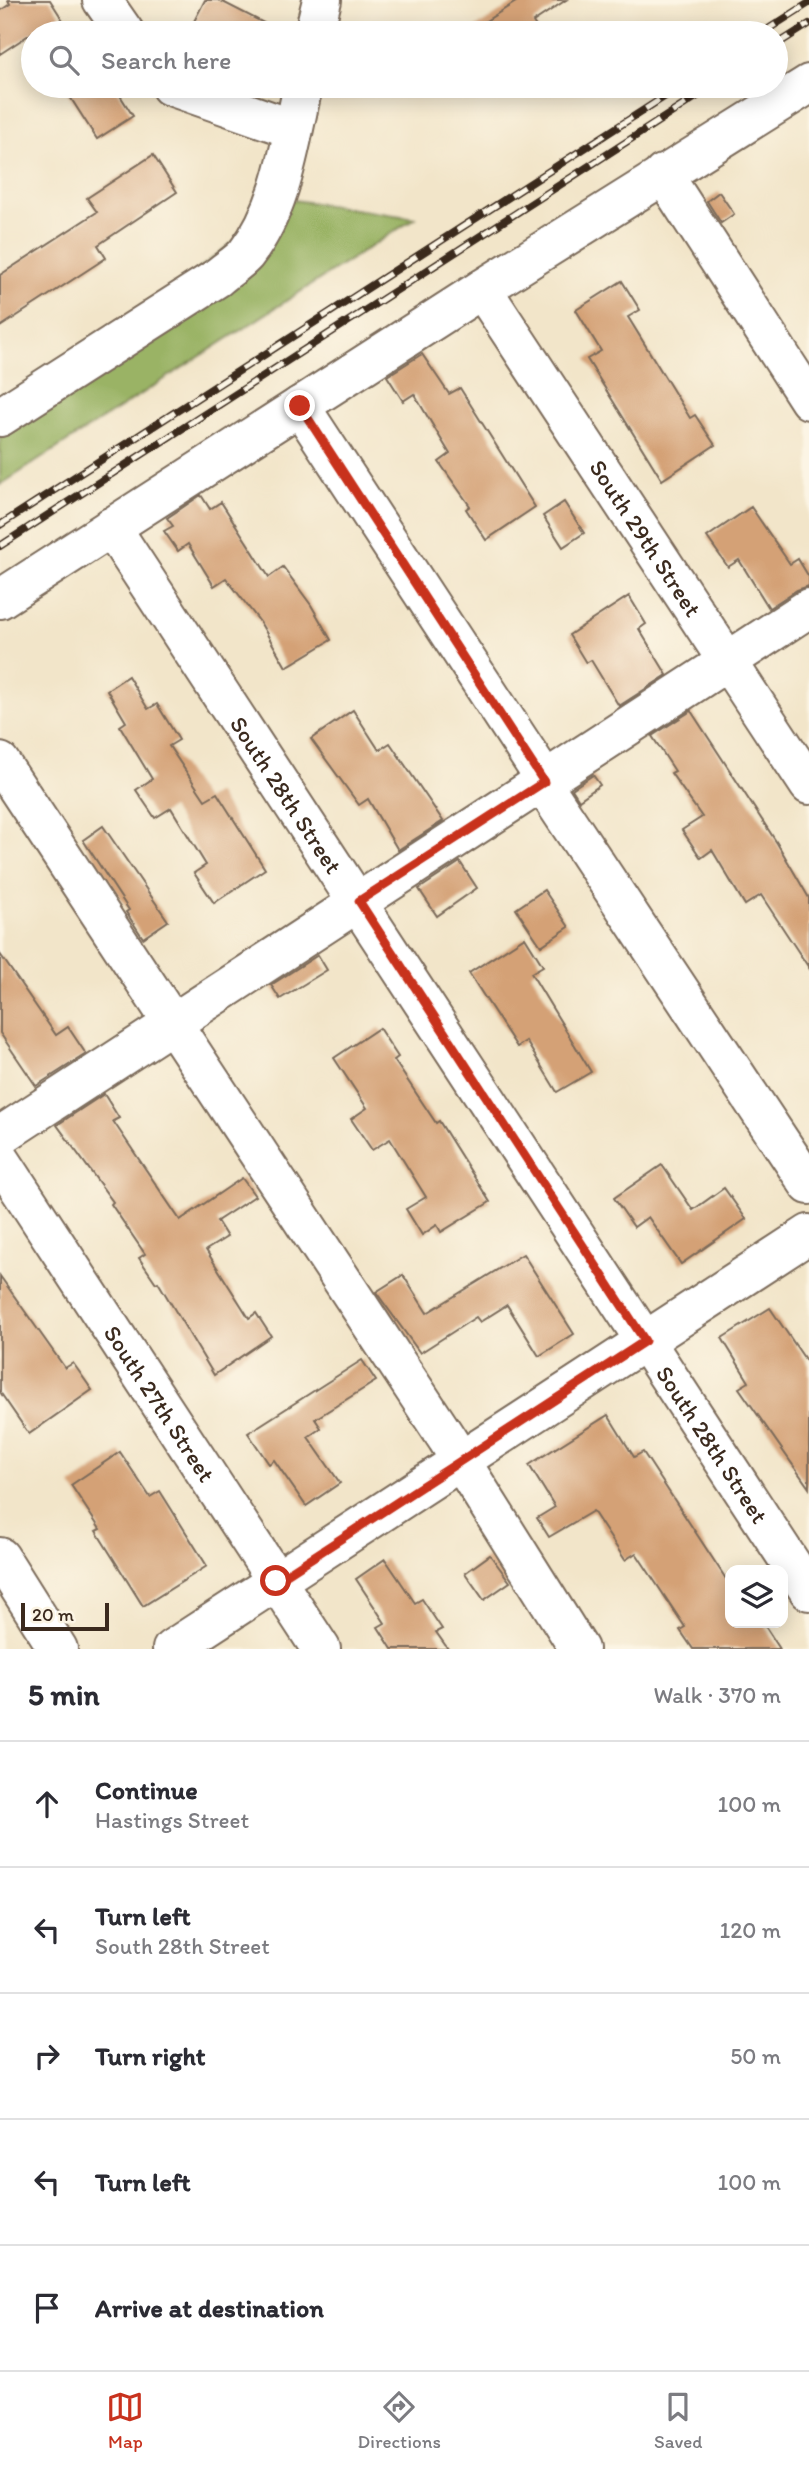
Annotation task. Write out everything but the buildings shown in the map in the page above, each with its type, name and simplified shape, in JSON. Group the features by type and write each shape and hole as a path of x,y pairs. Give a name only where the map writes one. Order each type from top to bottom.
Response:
{"street":[{"path":"102,0 117,21"},
{"path":"317,21 322,0"},
{"path":"788,97 809,84"},
{"path":"205,98 293,128"},
{"path":"0,417 217,278 245,256 265,225 277,198 300,98"},
{"path":"0,599 482,289 786,98"},
{"path":"663,174 809,400"},
{"name":"South 29th Street","path":"482,289 809,785"},
{"path":"300,406 809,1185"},
{"name":"South 28th Street","path":"111,527 359,901 809,1591"},
{"path":"0,1136 809,608"},
{"path":"0,762 460,1460 579,1649"},
{"name":"South 27th Street","path":"0,1159 321,1649"},
{"path":"172,1649 809,1234"},
{"path":"0,1557 58,1649"}],"green space":[{"path":"287,199 415,218 0,485 0,427"}],"railway":[{"path":"781,21 809,3"},
{"path":"788,37 809,24"},
{"path":"0,525 662,98"},
{"path":"0,546 694,98"}],"route":[{"path":"276,1581 645,1341 359,901 535,785 544,782 300,406"}]}
